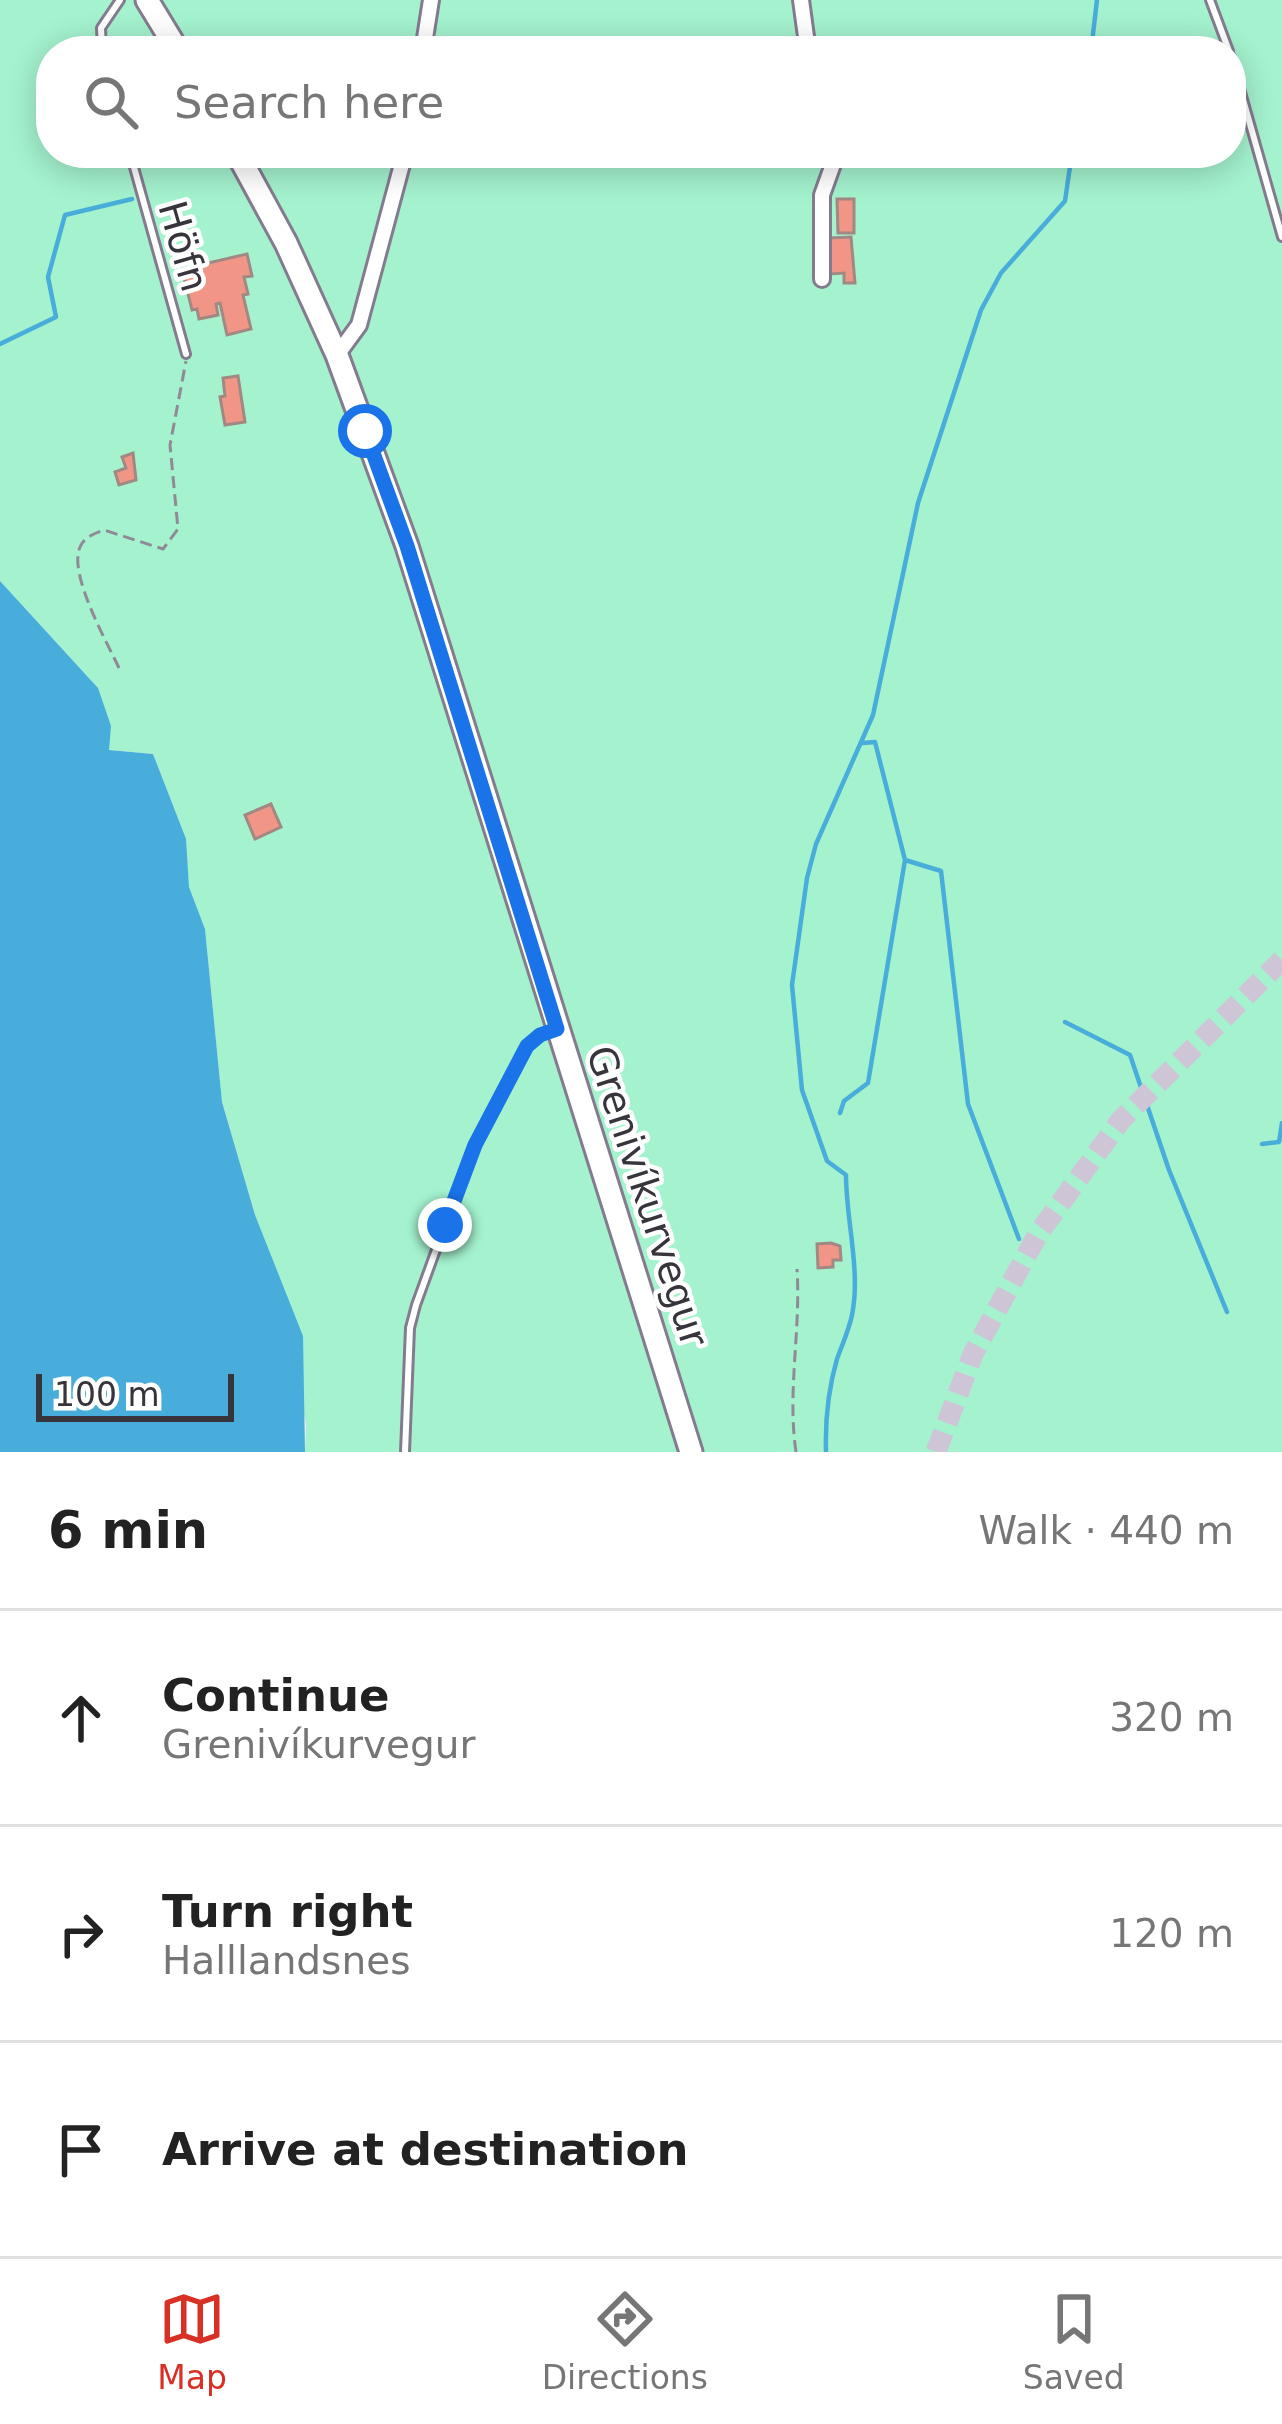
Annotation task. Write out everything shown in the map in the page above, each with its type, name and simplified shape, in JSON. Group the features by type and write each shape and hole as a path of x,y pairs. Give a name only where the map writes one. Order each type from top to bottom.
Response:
{"main road":[{"path":"147,0 169,36"},
{"name":"Grenivíkurvegur","path":"245,168 337,355 407,546 691,1452"}],"street":[{"path":"425,36 431,0"},
{"path":"801,0 806,36"},
{"path":"337,355 359,325 401,168"},
{"path":"822,279 822,195 832,168"}],"lane":[{"path":"103,36 104,20 120,0"},
{"path":"1210,0 1223,36"},
{"path":"1246,106 1279,212 1282,237"},
{"name":"Höfn","path":"134,168 186,354"},
{"path":"405,1452 410,1328 423,1285 475,1145 527,1046 557,1029"}],"path":[{"path":"119,668 82,583 77,564 80,547 88,536 104,530 149,548 163,549 172,542 178,529 170,446 186,354"},
{"path":"796,1452 791,1388 797,1269"}],"green space":[{"path":"0,0 1282,0 1282,1452 305,1452 306,1423 222,1102 205,929 189,887 185,839 153,754 109,750 98,688 0,581"}],"water":[{"path":"0,581 98,688 111,726 109,750 153,754 186,839 189,887 205,929 222,1102 255,1215 303,1336 305,1452 0,1452"}],"building":[{"path":"837,199 854,199 854,233 838,233"},
{"path":"851,237 855,283 844,283 844,273 830,274 829,238"},
{"path":"247,254 252,276 244,277 248,294 243,295 251,329 227,335 220,303 216,304 218,315 199,319 197,309 192,310 182,269"},
{"path":"238,376 245,422 225,425 220,397 225,396 223,378"},
{"path":"133,453 136,480 119,485 115,472 126,468 122,457"},
{"path":"271,804 281,827 255,839 245,815"},
{"path":"817,1244 840,1246 841,1260 833,1260 833,1267 818,1268"}],"waterway":[{"path":"1093,36 1097,0"},
{"path":"826,1452 829,1394 852,1315 855,1281 846,1175 827,1161 802,1090 792,985 807,878 816,844 873,715 918,503 981,310 1001,273 1065,201 1070,168"},
{"path":"0,344 56,317 48,277 65,215 132,199"},
{"path":"840,1113 844,1101 868,1083 905,860 875,742 863,743"},
{"path":"905,860 941,871 968,1104 1019,1239"},
{"path":"1065,1022 1130,1055 1169,1170 1227,1312"},
{"path":"1262,1144 1279,1142 1282,1123"}],"tunnel":[{"path":"936,1452 973,1354 1038,1234 1121,1120 1282,960"}],"route":[{"path":"365,431 407,546 557,1029 527,1046 475,1145 445,1225"}]}
